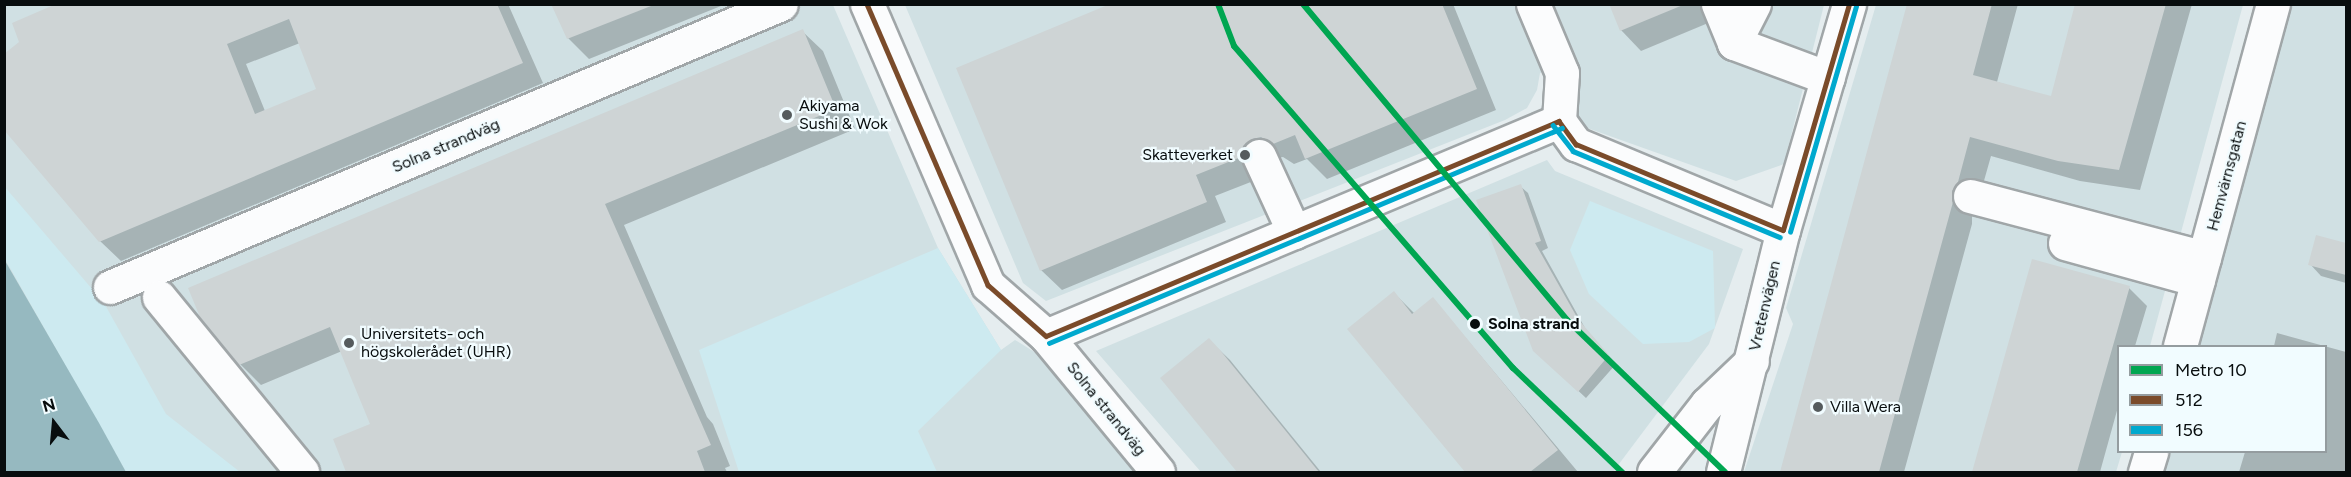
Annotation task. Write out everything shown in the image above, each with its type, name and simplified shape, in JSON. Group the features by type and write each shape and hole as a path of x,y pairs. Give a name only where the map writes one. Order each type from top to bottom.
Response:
{"street":[{"name":"Solna strandväg","path":"110,287 781,4"},
{"name":"Solna strandväg","path":"867,4 988,285 1046,336 1158,472"},
{"path":"1533,4 1562,73 1559,121 1576,144 1783,230"},
{"path":"1718,4 1734,43 1828,78"},
{"path":"1734,43 1754,4"},
{"name":"Vretenvägen","path":"1654,472 1707,404 1752,361 1783,230 1849,4"},
{"name":"Hemvärnsgatan","path":"2180,345 2273,4"},
{"path":"1046,336 1559,121"},
{"path":"1259,156 1294,232"},
{"path":"1970,196 2201,269"},
{"path":"2065,243 2201,269"},
{"path":"159,297 302,472"},
{"path":"1723,472 1752,361"},
{"path":"2145,472 2151,453"}],"shaded area":[{"path":"4,5 833,5 938,248 1001,350 1015,340 1041,356 1134,472 126,472 5,262"},
{"path":"905,5 1824,5 1784,164 1736,181 1576,124 1552,68 1540,73 1537,90 1527,108 1505,120 1046,301 1023,283"},
{"path":"1876,5 2243,5 2150,345 2117,345 2117,453 2122,453 2116,472 1744,472 1793,324 1786,308"},
{"path":"2290,5 2346,5 2346,472 2161,472 2166,453 2327,453 2327,345 2195,345"},
{"path":"1547,160 1555,171 1743,249 1709,344 1613,472 1201,472 1096,351"},
{"path":"4,186 104,303 166,414 240,472 126,472 5,259"},
{"path":"1590,201 1713,251 1715,328 1689,342 1643,344 1589,294 1570,250"},
{"path":"938,248 1001,350 918,431 937,472 739,472 699,350"},
{"path":"4,259 99,423 126,472 5,472"}],"building":[{"path":"56,4 497,4 523,63 99,242 4,130 4,54 19,42 12,23","holes":["289,19 316,89 255,114 227,44"]},
{"path":"551,4 651,4 651,6 567,39"},
{"path":"1110,4 1442,4 1477,89 1305,159 1295,135 1273,144 1261,137 1252,139 1243,146 1241,157 1196,175 1207,202 1040,271 956,68"},
{"path":"1609,4 1682,4 1683,5 1620,31"},
{"path":"1907,4 1992,4 1973,75 2051,96 2075,4 2166,4 2119,170 2058,161 1970,137 1958,182 1952,191 1953,202 1879,472 1780,472"},
{"path":"803,29 836,109 605,204 711,445 697,451 705,472 346,472 333,439 370,424 330,327 239,365 200,317 188,288"},
{"path":"1521,184 1541,241 1535,243 1578,319 1609,355 1578,392 1533,351 1476,200"},
{"path":"2316,235 2346,243 2346,275 2308,265"},
{"path":"2032,259 2130,286 2077,472 1972,472"},
{"path":"1394,291 1412,314 1433,297 1558,450 1530,472 1465,472 1347,329"},
{"path":"1209,338 1319,472 1237,472 1160,378"}],"metro line":[{"name":"10","path":"1218,4 1234,46 1513,368 1622,472"},
{"name":"10","path":"1303,4 1567,320 1725,472"}],"transit line":[{"name":"512","path":"867,4 988,285 1046,336"},
{"name":"512","path":"1783,230 1849,4"},
{"name":"156","path":"1790,232 1856,6"},
{"name":"512","path":"1559,121 1576,144 1783,230"},
{"name":"512","path":"1046,336 1559,121"},
{"name":"156","path":"1553,125 1573,151 1780,237"},
{"name":"156","path":"1049,343 1562,128"}],"place":[{"name":"Akiyama Sushi & Wok","path":"787,115"},
{"name":"Skatteverket","path":"1245,155"},
{"name":"Solna strand","path":"1475,324"},
{"name":"Universitets- och högskolerådet (UHR)","path":"349,343"},
{"name":"Villa Wera","path":"1818,407"}]}
